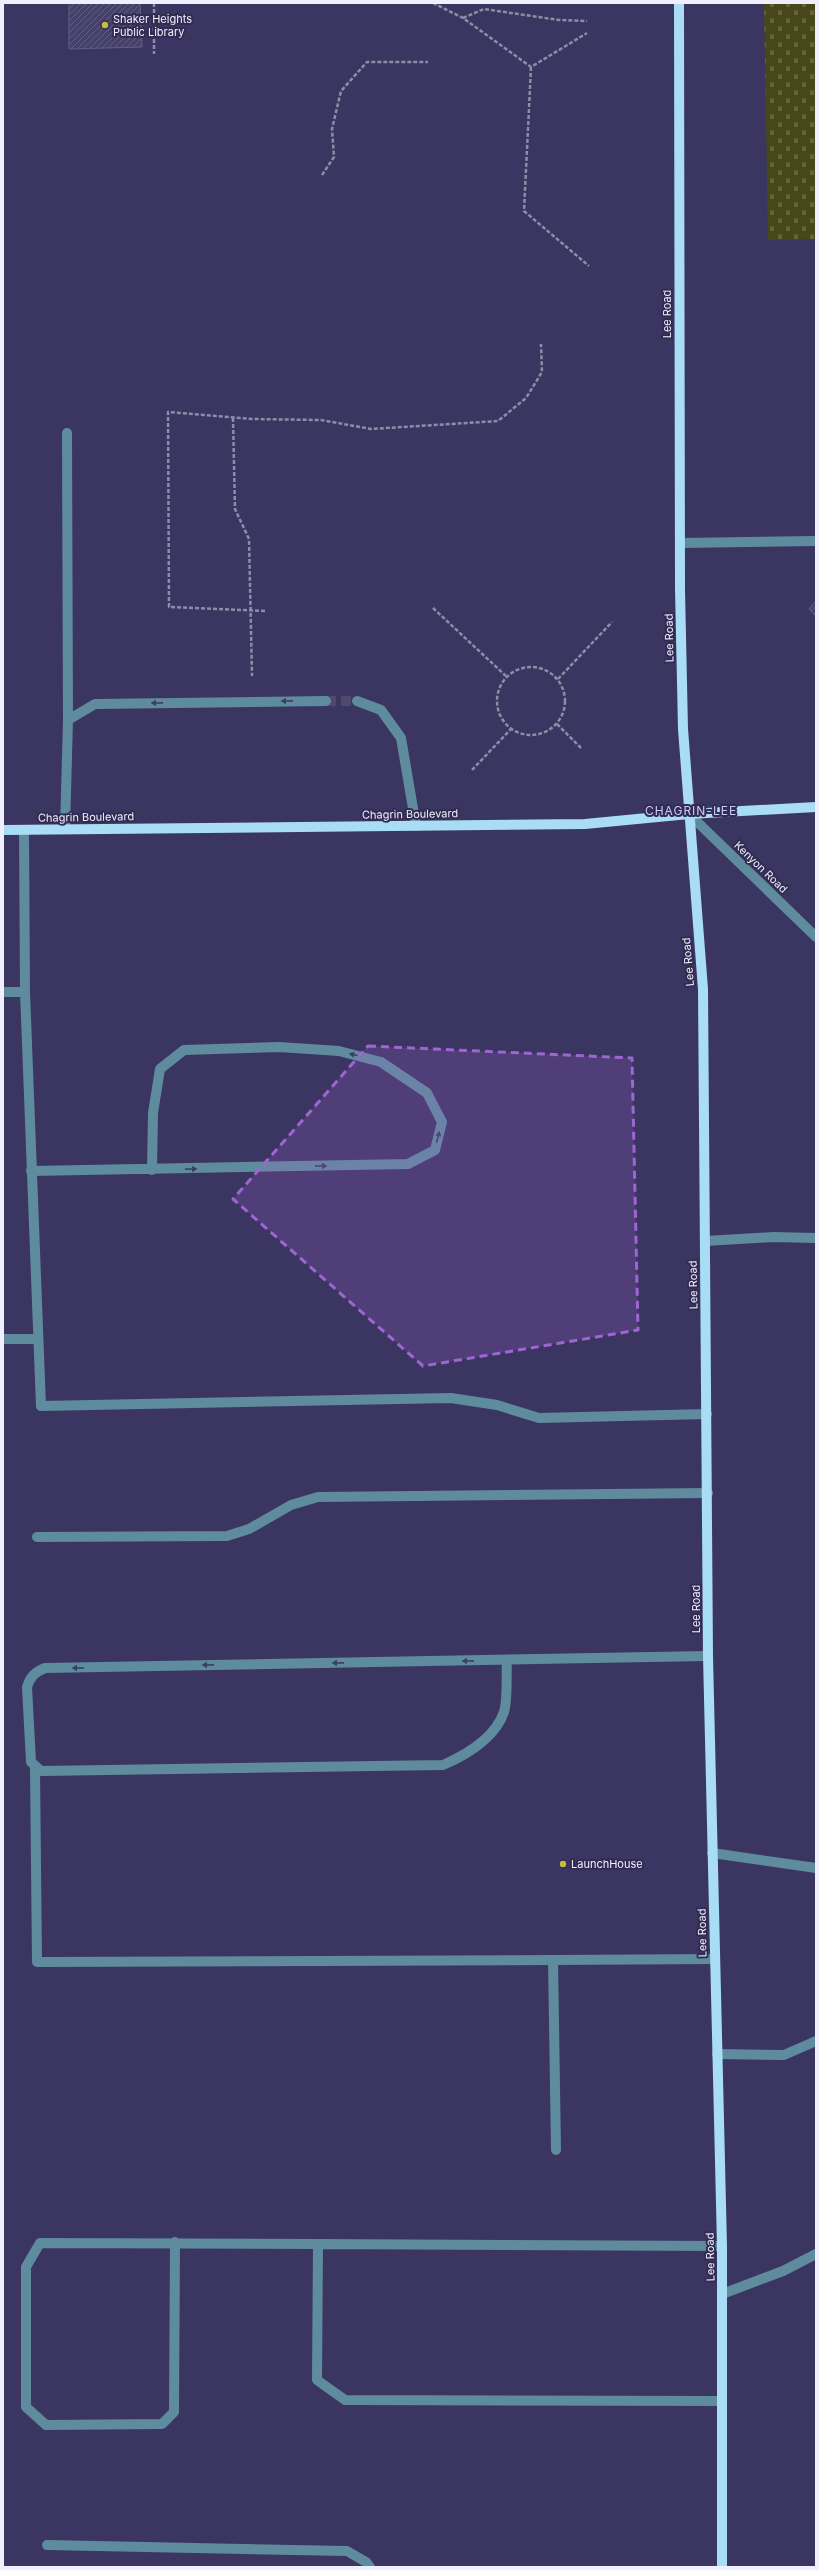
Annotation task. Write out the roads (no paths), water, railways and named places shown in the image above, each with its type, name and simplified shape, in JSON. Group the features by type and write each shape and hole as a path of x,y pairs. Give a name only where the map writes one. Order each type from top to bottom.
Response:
{"main road":[{"name":"Lee Road","path":"679,3 680,543 683,729 703,989 708,1493 708,1656 722,2246 722,2567"},
{"name":"Chagrin Boulevard","path":"3,830 585,824 689,814 816,807"}],"street":[{"path":"65,829 68,720 68,433"},
{"path":"680,543 816,541"},
{"path":"68,720 95,704 326,701"},
{"path":"357,702 381,710 401,738 416,826"},
{"name":"Kenyon Road","path":"689,814 816,937"},
{"path":"24,830 25,992 41,1406 451,1398 497,1405 539,1418 707,1414"},
{"path":"3,992 25,992"},
{"path":"31,1172 152,1170 408,1164 434,1150 442,1122 426,1093 381,1062 339,1051 279,1047 184,1050 160,1069 153,1113 152,1170"},
{"path":"705,1241 773,1237 816,1238"},
{"path":"3,1339 38,1339"},
{"path":"37,1537 227,1536 249,1529 291,1505 318,1497 708,1493"},
{"path":"507,1660 504,1712 492,1732 466,1755 443,1765 41,1771 35,1768 31,1762 27,1687 29,1680 37,1672 45,1668 708,1656"},
{"path":"35,1768 37,1962 715,1959"},
{"path":"712,1853 816,1868"},
{"path":"553,1960 556,2150"},
{"path":"717,2054 784,2055 816,2041"},
{"path":"175,2242 174,2412 162,2424 46,2425 26,2406 26,2267 40,2243 175,2242 722,2246"},
{"path":"318,2244 316,2380 345,2400 722,2400"},
{"path":"722,2294 783,2271 816,2254"},
{"path":"47,2545 347,2551 366,2562 370,2567"}],"tunnel":[{"path":"326,701 357,701"}],"place":[{"name":"Shaker Heights Public Library","path":"105,25"},
{"name":"LaunchHouse","path":"563,1864"}],"district":[{"name":"CHAGRIN-LEE","path":"691,810"}]}
